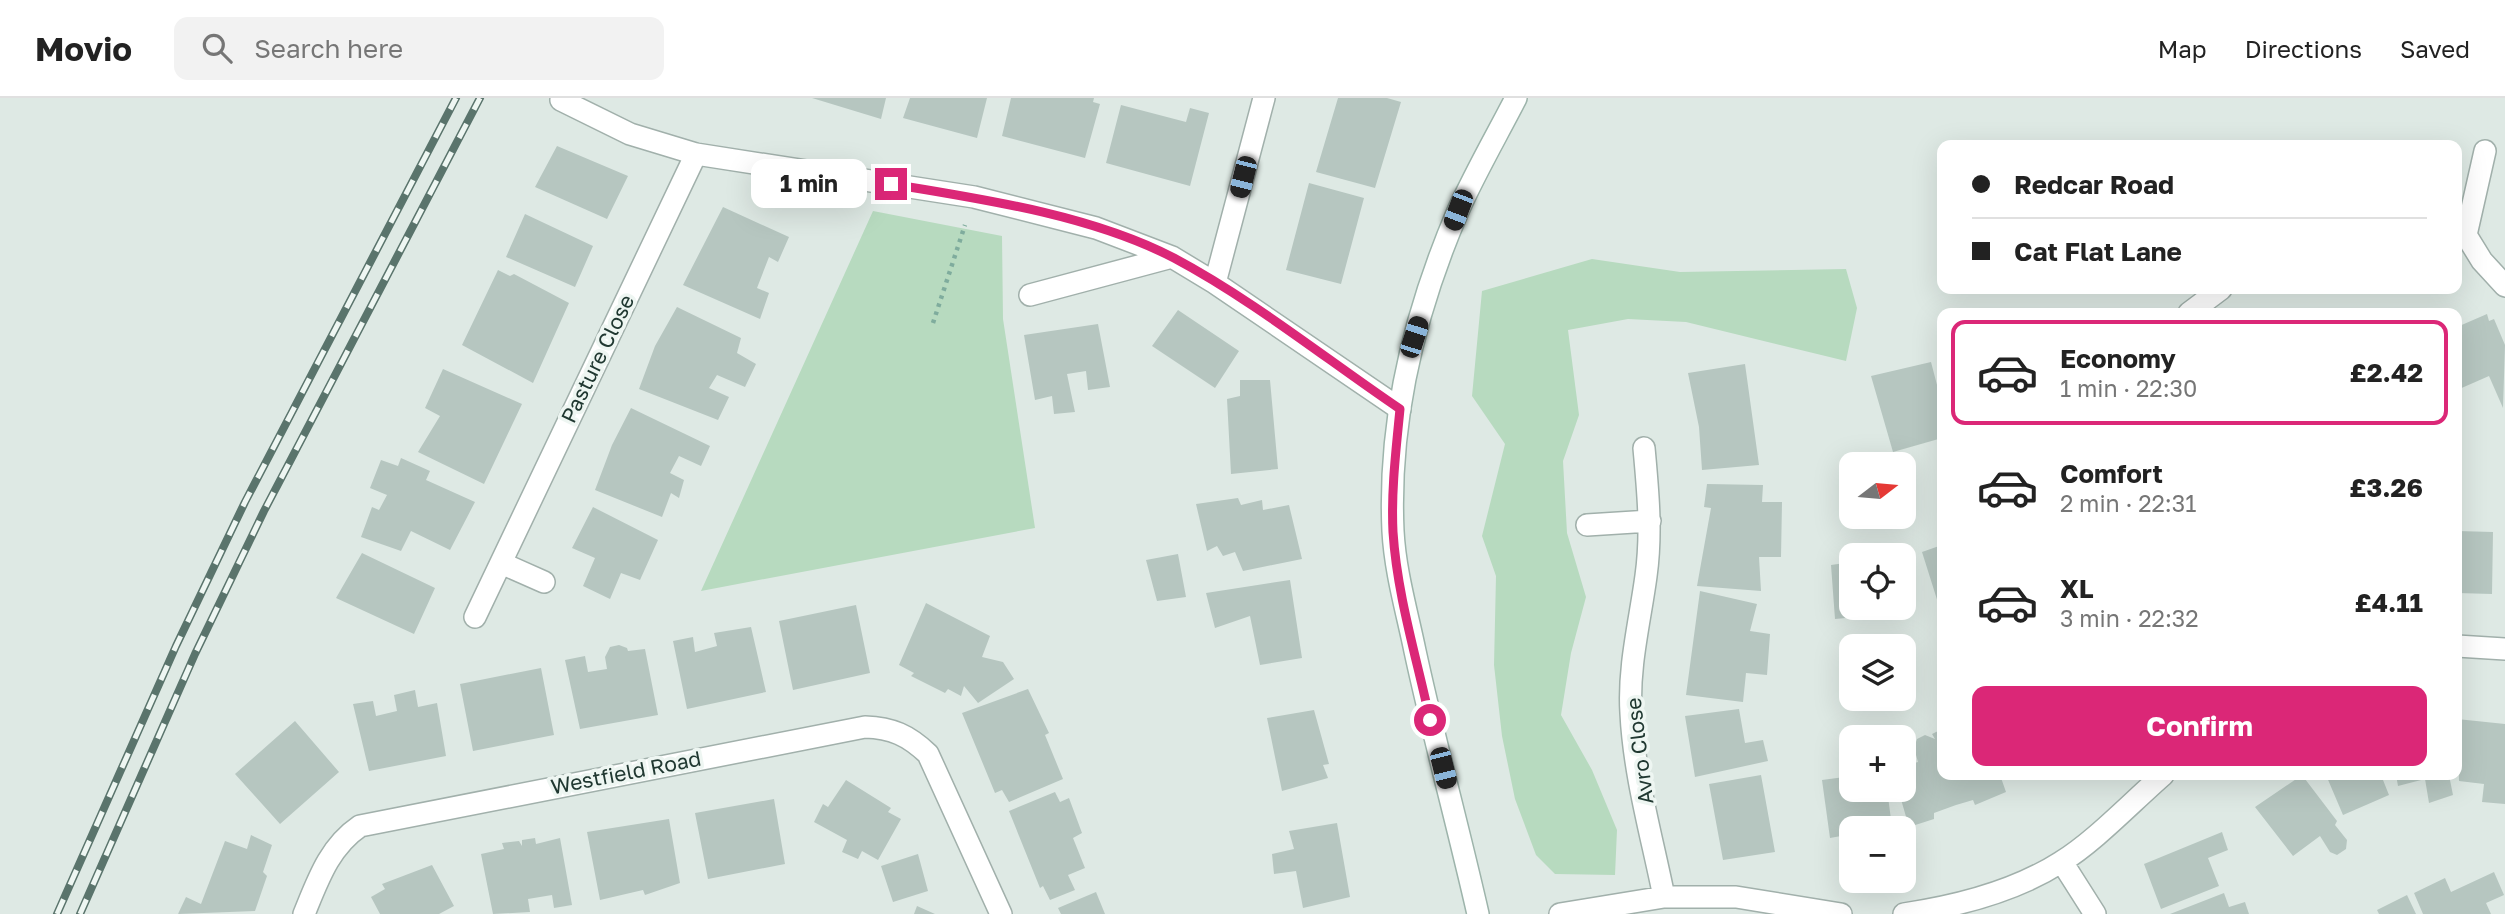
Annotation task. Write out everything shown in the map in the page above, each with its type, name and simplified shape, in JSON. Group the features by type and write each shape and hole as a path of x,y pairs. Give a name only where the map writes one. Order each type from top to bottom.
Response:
{"street":[{"path":"1215,283 1264,98"},
{"path":"1478,914 1402,590 1393,533 1394,469 1400,409 1414,337 1433,274 1458,210 1516,98"},
{"path":"561,100 630,134 696,155 974,197 1096,228 1172,257 1215,283 1400,409"},
{"path":"2462,233 2485,151"},
{"name":"Pasture Close","path":"475,617 696,155"},
{"path":"2462,238 2505,286"},
{"path":"1030,295 1172,257"},
{"path":"2194,308 2212,294"},
{"name":"Avro Close","path":"1644,448 1650,521 1646,575 1634,649 1631,712 1637,763 1664,897"},
{"path":"1587,525 1650,521"},
{"path":"501,563 544,582"},
{"path":"2462,646 2505,649"},
{"name":"Westfield Road","path":"304,914 331,853 345,836 360,826 864,727 887,728 910,737 928,754 941,777 1001,914"},
{"path":"1904,914 1947,908 2007,889 2062,862 2157,780"},
{"path":"2062,862 2095,914"},
{"path":"1560,914 1664,897 1736,897 1797,910 1842,914"}],"path":[{"path":"933,323 974,197"}],"green space":[{"path":"873,211 1002,236 1003,319 1035,528 701,591"},
{"path":"1592,259 1680,272 1846,269 1857,308 1846,361 1686,322 1628,319 1568,330 1579,415 1563,461 1567,533 1586,597 1571,653 1561,715 1592,770 1617,830 1615,875 1555,874 1536,855 1515,799 1502,736 1494,665 1496,576 1482,536 1505,444 1472,396 1482,291"}],"building":[{"path":"812,98 886,98 881,119"},
{"path":"910,98 987,98 977,138 903,118"},
{"path":"1011,98 1094,98 1093,102 1100,104 1085,158 1002,136"},
{"path":"1338,98 1387,98 1401,102 1375,188 1316,172"},
{"path":"1121,105 1186,122 1190,108 1209,113 1190,186 1106,163"},
{"path":"557,146 628,176 607,219 535,187"},
{"path":"1309,183 1364,198 1341,284 1286,270"},
{"path":"723,207 789,237 778,262 769,257 757,288 769,293 760,319 683,285"},
{"path":"525,214 593,246 575,287 506,257"},
{"path":"498,270 510,276 514,274 569,303 533,383 462,345"},
{"path":"677,307 741,338 737,353 756,364 745,387 717,375 709,388 729,397 718,420 639,389 655,346"},
{"path":"1178,310 1239,351 1215,388 1152,346"},
{"path":"2487,314 2489,321 2494,319 2505,345 2503,408 2489,376 2462,388 2462,325"},
{"path":"1098,324 1110,387 1088,390 1086,371 1067,374 1075,412 1054,414 1052,396 1035,400 1024,335"},
{"path":"1931,362 1937,385 1937,439 1893,452 1871,376"},
{"path":"1745,364 1759,465 1702,470 1699,427 1688,373"},
{"path":"443,369 522,404 484,484 418,452 440,416 425,408"},
{"path":"1240,380 1270,380 1278,469 1231,474 1227,399 1240,396"},
{"path":"631,408 710,446 701,466 679,456 670,473 684,480 679,498 671,493 662,517 595,490 612,445"},
{"path":"401,458 430,471 426,480 475,502 450,550 411,531 401,551 361,537 372,507 379,510 387,495 370,488 381,460 398,466"},
{"path":"1707,484 1763,485 1762,502 1782,502 1781,557 1759,557 1761,591 1697,586 1711,508 1704,507"},
{"path":"1238,498 1241,505 1262,500 1263,510 1289,505 1302,559 1243,571 1235,552 1223,556 1217,546 1207,551 1196,504"},
{"path":"593,507 658,540 640,580 621,573 610,599 583,586 595,558 572,548"},
{"path":"2462,531 2493,532 2492,594 2462,593"},
{"path":"1937,547 1937,600 1922,552"},
{"path":"362,553 435,588 414,634 336,598"},
{"path":"1178,554 1186,597 1157,601 1146,560"},
{"path":"1839,564 1839,619 1835,619 1831,565"},
{"path":"1290,580 1302,658 1260,665 1250,616 1215,628 1206,593"},
{"path":"1700,591 1757,604 1750,631 1770,634 1767,675 1746,673 1743,702 1686,695"},
{"path":"926,603 990,636 982,657 1003,662 1014,679 978,703 964,686 961,696 948,689 945,693 911,676 914,673 899,665"},
{"path":"856,605 870,673 793,690 779,621"},
{"path":"751,627 766,692 687,709 673,641 693,637 695,652 717,646 714,633"},
{"path":"619,645 628,651 645,649 658,715 580,729 565,660 585,656 588,672 607,669 605,657 610,647"},
{"path":"541,668 554,735 473,751 460,684"},
{"path":"1028,689 1049,733 1045,735 1063,779 1009,802 1002,790 995,793 962,713"},
{"path":"415,690 418,707 437,703 446,756 369,771 353,704 373,701 376,716 397,711 394,695"},
{"path":"1739,709 1745,743 1763,740 1768,761 1695,777 1685,716"},
{"path":"1314,710 1329,764 1323,765 1328,778 1282,791 1267,718"},
{"path":"2462,720 2505,724 2505,804 2482,802 2484,784 2459,781 2462,780"},
{"path":"295,721 339,772 280,824 235,774"},
{"path":"1937,732 1937,780 2002,780 2006,792 1975,805 1973,800 1934,813 1934,819 1916,825 1916,816 1906,816 1902,802 1916,802 1917,739 1925,735 1935,739 1932,734"},
{"path":"1761,775 1775,852 1723,860 1709,784"},
{"path":"1839,778 1839,802 1889,802 1891,816 1839,816 1839,836 1830,838 1822,780"},
{"path":"846,780 891,808 888,812 901,819 878,860 862,851 858,859 842,852 847,840 814,822 823,804 828,807"},
{"path":"2295,780 2306,780 2337,821 2335,825 2347,840 2346,849 2337,855 2330,852 2320,836 2293,856 2255,807"},
{"path":"2328,780 2383,780 2389,795 2343,815"},
{"path":"2397,780 2421,780 2398,786"},
{"path":"2425,780 2450,780 2453,795 2429,803"},
{"path":"1055,792 1060,802 1069,798 1082,833 1073,838 1085,868 1068,875 1075,890 1050,900 1043,886 1040,888 1009,811"},
{"path":"774,799 785,864 708,879 695,813"},
{"path":"669,819 680,883 645,895 643,890 600,900 587,832"},
{"path":"1337,823 1350,897 1303,908 1296,871 1274,874 1272,854 1294,849 1289,831"},
{"path":"2222,832 2228,850 2208,858 2219,886 2161,909 2144,864"},
{"path":"251,835 272,845 263,872 267,876 255,911 178,914 186,897 201,904 225,841 247,849"},
{"path":"535,838 536,844 560,838 572,905 554,908 552,895 528,899 530,912 493,914 481,854 504,849 502,843 519,841 522,846 522,840"},
{"path":"918,854 928,891 893,902 881,866"},
{"path":"432,865 454,906 439,914 380,914 371,897 385,889 382,884"},
{"path":"2494,872 2504,895 2486,903 2491,914 2423,914 2414,893 2445,878 2451,892"},
{"path":"1096,892 1105,914 1061,914 1058,908"},
{"path":"2224,893 2229,907 2245,902 2249,914 2170,914"},
{"path":"2407,895 2416,914 2379,914 2377,910"},
{"path":"917,906 935,914 914,914"}],"railway":[{"path":"57,914 176,646 245,502 456,98"},
{"path":"80,914 195,654 264,511 480,98"}],"route":[{"path":"891,184 974,197 1096,228 1172,257 1215,283 1400,409 1394,469 1393,533 1402,590 1430,720"}]}
